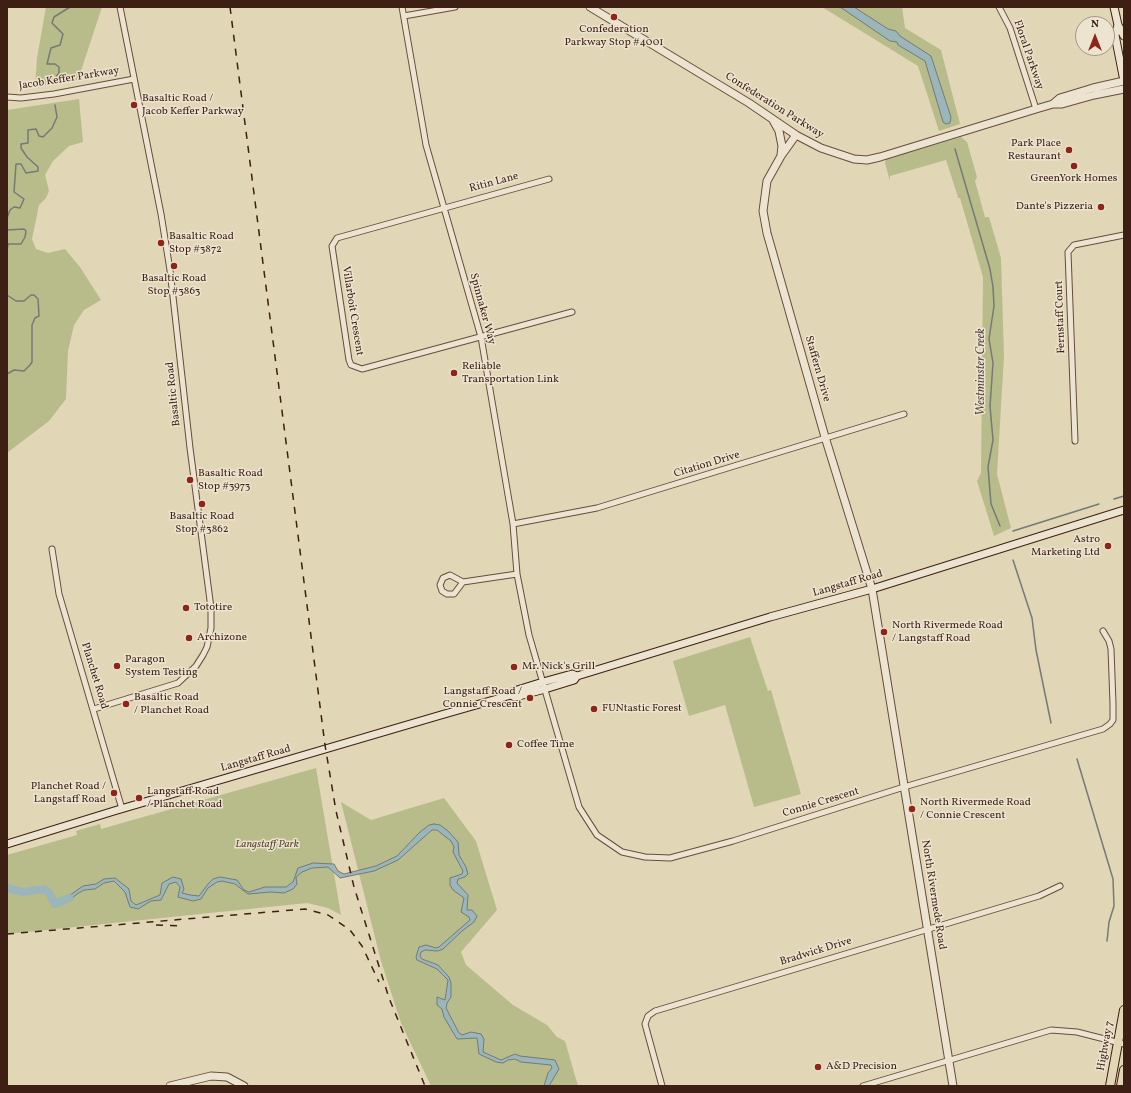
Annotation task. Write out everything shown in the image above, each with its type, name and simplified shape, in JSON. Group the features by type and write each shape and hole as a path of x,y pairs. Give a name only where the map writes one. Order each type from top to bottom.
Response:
{"main road":[{"name":"Highway 7","path":"1110,1086 1121,1043 1124,1010"},
{"name":"Highway 7","path":"1121,1086 1124,1070"}],"street":[{"name":"Basaltic Road","path":"94,709 178,683 196,666 203,655 207,647 211,628 211,608 190,448 172,282 161,214 120,7"},
{"name":"Spinnaker Way","path":"402,7 426,145 481,337 513,524 517,574 529,635 544,685"},
{"path":"404,16 455,7"},
{"name":"Confederation Parkway","path":"590,7 796,135 831,152 849,158 867,160 1036,110 1052,104 1060,98 1124,81"},
{"name":"Floral Parkway","path":"999,7 1010,28 1036,110"},
{"path":"1114,7 1118,25 1124,36"},
{"path":"1118,25 1115,35 1124,81"},
{"name":"Jacob Keffer Parkway","path":"7,97 21,98 54,94 134,79"},
{"name":"Confederation Parkway","path":"1052,104 1062,104 1124,89"},
{"path":"773,120 779,131 782,146 781,156"},
{"name":"Staffern Drive","path":"796,135 781,156 767,182 763,211 767,233 825,437 872,589"},
{"name":"Ritin Lane","path":"443,207 549,179"},
{"name":"Villarboit Crescent","path":"443,207 342,236 333,241 332,246 349,360 351,365 362,369 481,337"},
{"name":"Fernstaff Court","path":"1075,441 1068,252 1074,245 1124,235"},
{"path":"481,337 572,312"},
{"name":"Citation Drive","path":"513,524 597,508 742,465 825,437 904,414"},
{"name":"Langstaff Road","path":"7,844 511,695 515,697 544,685 574,680 577,676 770,617 872,589 1124,510"},
{"name":"Planchet Road","path":"52,549 59,594 94,709 122,809"},
{"path":"463,582 454,594 448,594 442,591 440,585 442,578 450,575 463,582 517,574"},
{"name":"North Rivermede Road","path":"872,589 953,1086"},
{"name":"Connie Crescent","path":"544,685 579,806 598,835 613,847 634,855 657,858 683,855 904,787 1104,729 1113,720 1113,704 1111,649 1109,641 1103,631"},
{"name":"Bradwick Drive","path":"662,1086 645,1024 648,1016 654,1011 1040,896 1060,886"},
{"path":"863,1086 1051,1030 1077,1032 1121,1043"},
{"path":"170,1086 202,1077 215,1076 235,1080 244,1086"}],"green space":[{"path":"46,7 102,7 78,80 35,87 37,58"},
{"path":"822,7 902,7 905,28 941,50 960,124 939,131 918,66"},
{"path":"79,99 83,142 69,146 53,161 45,175 49,191 46,198 39,205 32,239 36,249 48,253 65,249 80,267 101,300 84,310 74,325 68,351 66,399 49,421 7,453 7,110"},
{"path":"961,137 967,142 977,177 975,181 985,217 989,217 1001,258 1004,356 997,474 1011,528 994,536 977,481 981,473 983,277 960,198 958,198 946,160 890,176 890,181 885,163 886,159"},
{"path":"750,637 768,691 771,690 801,794 754,807 725,705 689,716 673,661"},
{"name":"Langstaff Park","path":"316,768 341,915 328,908 307,903 7,934 7,855 77,835 76,831 100,824 101,829"},
{"path":"444,798 476,841 497,910 461,952 466,965 513,1005 547,1025 557,1037 565,1041 578,1086 431,1086 401,1023 381,961 341,802 371,820"}],"water":[{"path":"840,7 854,7 888,29 896,31 900,36 931,56 951,117 950,123 946,124 943,122 925,61 898,45 897,42 890,41"},
{"path":"429,825 440,825 448,831 458,842 459,855 468,874 465,877 458,879 457,883 468,895 467,910 472,910 477,916 474,922 443,949 438,951 425,950 421,952 420,956 422,959 438,965 449,977 451,983 451,997 446,1008 459,1033 462,1035 471,1032 481,1034 484,1039 483,1052 501,1060 515,1054 520,1056 555,1060 559,1069 549,1086 544,1086 548,1073 552,1068 551,1065 521,1062 515,1059 508,1060 503,1063 496,1062 479,1054 477,1038 457,1039 444,1017 442,1009 437,1005 437,997 445,1000 448,980 437,969 417,960 416,957 419,947 426,945 436,948 439,947 470,920 469,917 461,912 464,898 453,890 450,885 450,878 462,874 463,871 453,852 454,847 451,841 437,830 432,830 398,860 374,871 340,878 328,867 312,868 302,872 296,877 297,884 293,889 284,893 271,892 248,894 235,884 222,881 217,882 208,888 201,899 193,901 178,897 180,887 176,882 169,884 161,900 151,901 138,909 130,907 125,892 114,881 104,883 95,889 84,890 66,903 60,902 83,886 96,884 104,879 115,878 129,889 131,901 136,905 160,895 162,883 173,877 181,879 184,889 182,893 199,896 213,879 220,877 237,880 244,890 249,892 265,887 286,887 293,882 298,868 313,863 334,864 338,871 344,874 376,866 397,856 420,832"}],"waterway":[{"path":"52,82 59,73 59,67 55,64 47,64 51,48 60,45 63,34 52,23 54,17 70,7"},
{"path":"7,218 10,210 14,207 20,208 24,199 14,192 16,164 21,164 26,173 38,171 38,167 27,157 21,148 21,144 28,143 28,130 36,129 39,136 43,137 52,128 57,117 55,105"},
{"name":"Westminster Creek","path":"955,149 990,269 993,287 994,306 989,339 993,363 990,406 993,440 988,467 991,504 1000,526"},
{"path":"7,230 24,229 26,231 25,237 21,244 8,244 7,251"},
{"path":"7,295 16,301 24,301 31,295 34,295 38,299 39,316 35,318 32,325 32,362 24,371 14,370 7,374"},
{"path":"1114,499 1124,496"},
{"path":"1013,531 1099,504"},
{"name":"Westminster Creek","path":"1013,560 1032,618 1036,650 1051,723"},
{"name":"Westminster Creek","path":"1077,759 1113,879 1114,906 1109,922 1107,941"},
{"path":"7,888 23,892 44,889 49,893 55,904 69,898"}],"railway":[{"path":"230,7 325,745 336,811 354,887 389,998 425,1086"},
{"path":"7,934 305,909 328,915 350,930 362,946 379,982"},
{"path":"156,925 181,926"}],"place":[{"name":"Confederation Parkway Stop #4001","path":"614,17"},
{"name":"Basaltic Road / Jacob Keffer Parkway","path":"134,105"},
{"name":"Park Place Restaurant","path":"1069,150"},
{"name":"GreenYork Homes","path":"1074,166"},
{"name":"Dante's Pizzeria","path":"1101,207"},
{"name":"Basaltic Road Stop #3872","path":"161,243"},
{"name":"Basaltic Road Stop #3863","path":"174,266"},
{"name":"Reliable Transportation Link","path":"454,373"},
{"name":"Basaltic Road Stop #3973","path":"190,480"},
{"name":"Basaltic Road Stop #3862","path":"202,504"},
{"name":"Astro Marketing Ltd","path":"1108,546"},
{"name":"Tototire","path":"186,608"},
{"name":"North Rivermede Road / Langstaff Road","path":"884,632"},
{"name":"Archizone","path":"189,638"},
{"name":"Paragon System Testing","path":"117,666"},
{"name":"Mr. Nick's Grill","path":"514,667"},
{"name":"Langstaff Road / Connie Crescent","path":"530,698"},
{"name":"Basaltic Road / Planchet Road","path":"126,704"},
{"name":"FUNtastic Forest","path":"594,709"},
{"name":"Coffee Time","path":"509,745"},
{"name":"Planchet Road / Langstaff Road","path":"114,793"},
{"name":"Langstaff Road / Planchet Road","path":"139,798"},
{"name":"North Rivermede Road / Connie Crescent","path":"912,809"},
{"name":"A&D Precision","path":"818,1067"}]}
